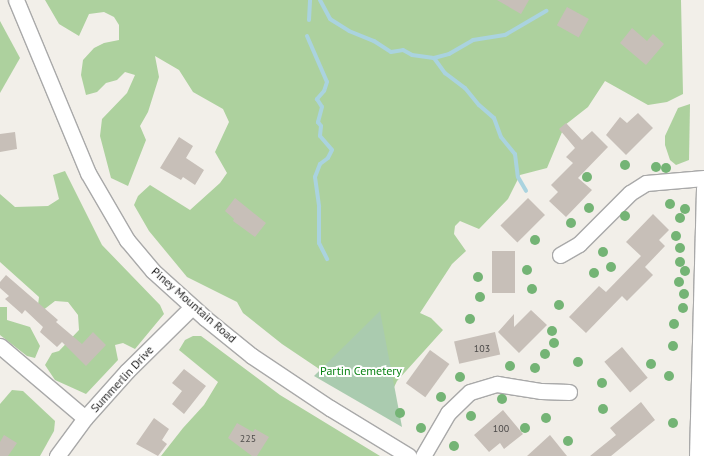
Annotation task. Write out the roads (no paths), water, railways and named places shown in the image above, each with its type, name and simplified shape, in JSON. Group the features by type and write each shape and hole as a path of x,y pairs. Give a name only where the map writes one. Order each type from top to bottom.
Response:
{"street":[{"name":"Piney Mountain Road","path":"16,0 42,59 70,135 106,208 127,240 153,271 192,307 252,356 330,408 409,456"},
{"path":"560,255 579,244 630,193 646,183 704,178"},
{"path":"698,456 704,188"},
{"name":"Summerlin Drive","path":"57,456 85,418 127,372 192,307"},
{"path":"0,346 85,418"},
{"path":"423,456 448,414 470,392 497,384 540,391 569,392"}],"waterway":[{"path":"309,20 310,0"},
{"path":"320,0 330,19 349,31 374,41 391,52 403,50 412,55 434,58 449,54 473,40 505,35 546,11"},
{"path":"307,36 327,82 324,91 317,99 322,107 318,122 321,126 320,136 332,150 328,158 320,164 315,177 319,207 319,243 327,259"},
{"path":"434,58 445,73 465,88 479,105 494,118 501,137 515,154 518,177 526,191"}],"park label":[{"name":"Partin Cemetery","path":"361,371"}]}
